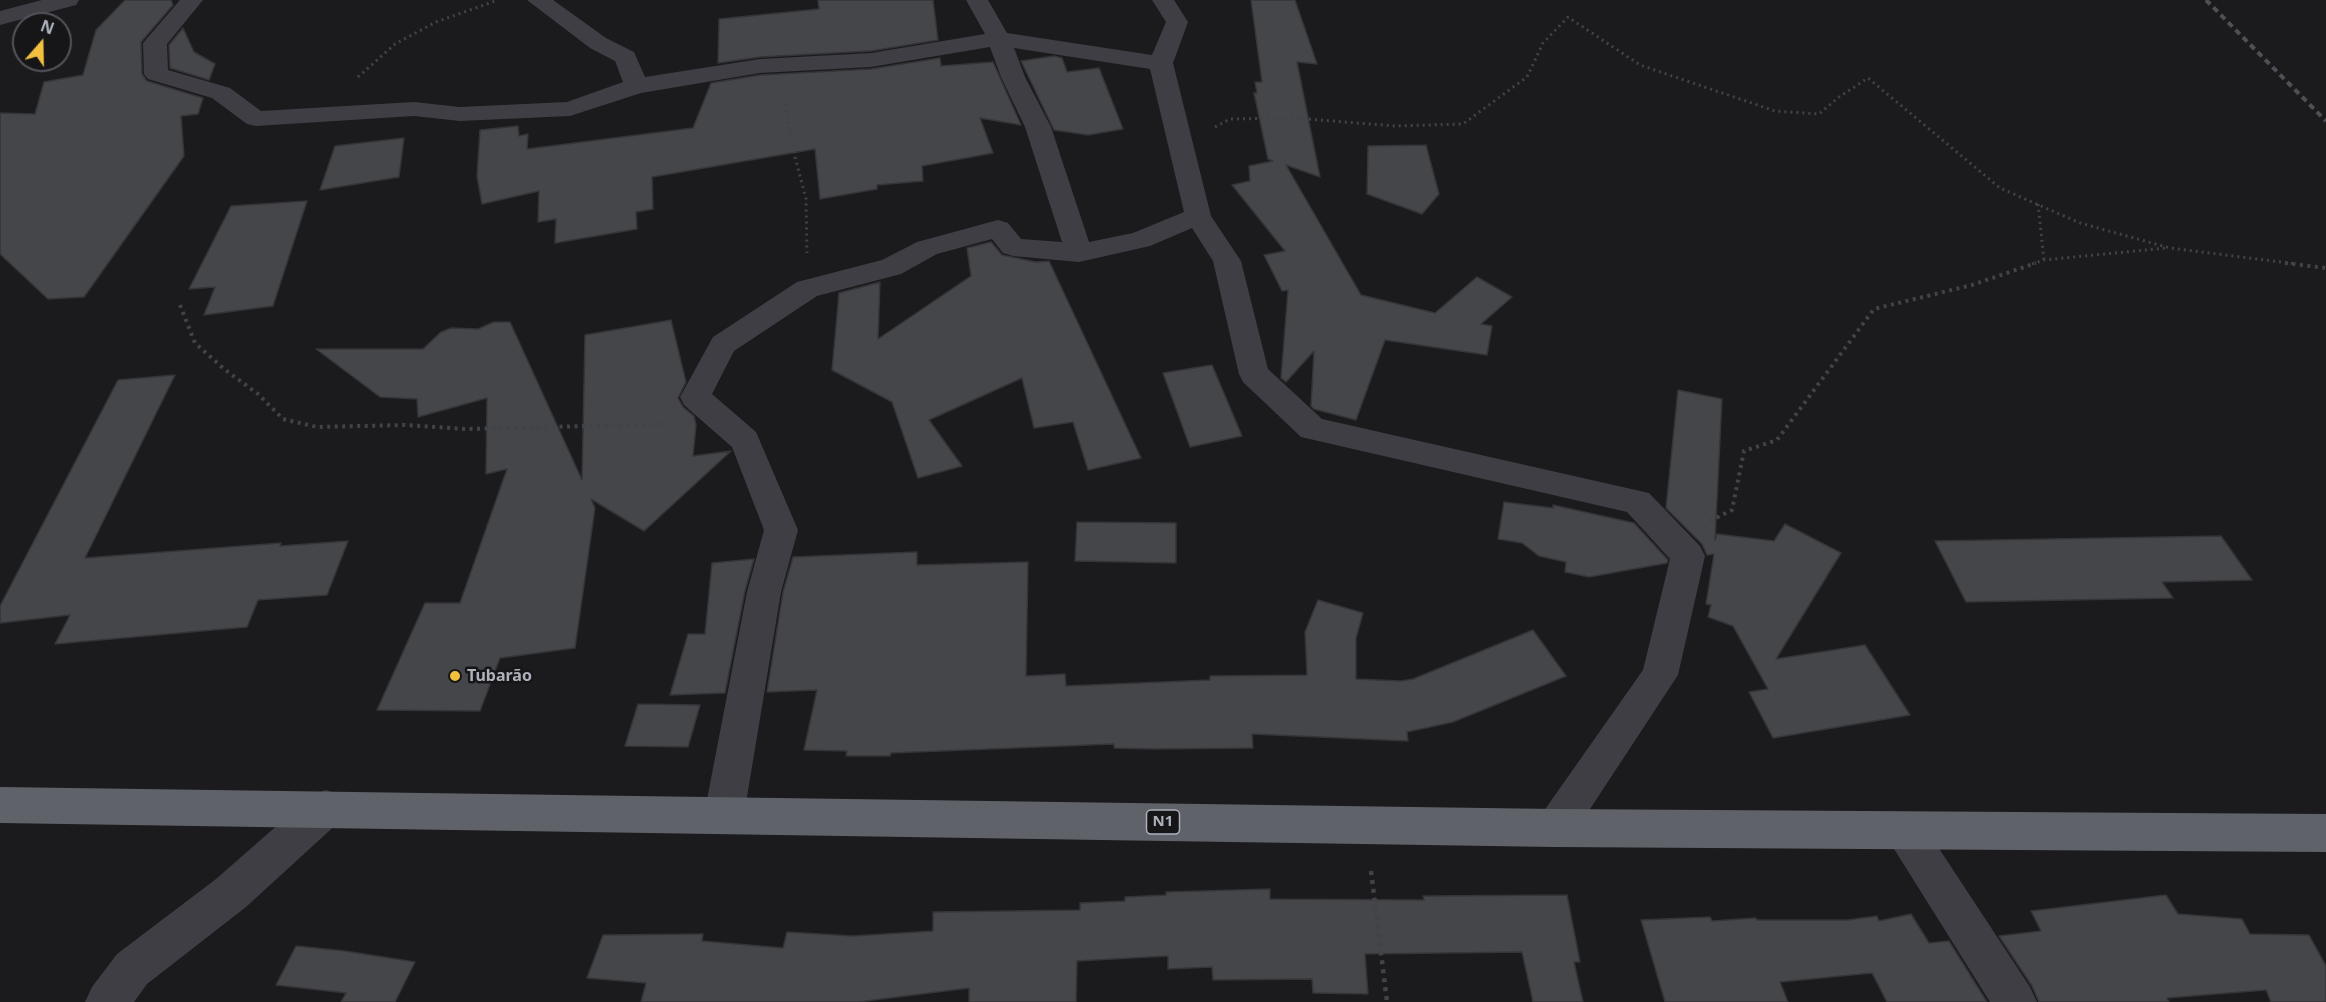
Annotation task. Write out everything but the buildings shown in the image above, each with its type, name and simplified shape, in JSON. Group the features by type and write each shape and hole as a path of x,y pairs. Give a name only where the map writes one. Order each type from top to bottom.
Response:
{"highway":[{"name":"N1","path":"0,805 326,808 1555,828 2326,833"}],"street":[{"path":"0,18 68,0"},
{"path":"192,0 155,43 156,74 221,93 256,119 414,109 460,114 570,110 636,86 776,65 870,60 999,39 1161,63"},
{"path":"538,0 598,43 626,57 636,86"},
{"path":"977,0 999,39 1013,76 1038,127 1079,253"},
{"path":"1163,0 1177,22 1161,63 1179,145 1198,216 1227,261 1254,374 1312,429 1637,502 1688,556 1660,675 1555,828"},
{"path":"724,815 764,592 782,530 745,440 695,397 723,344 807,290 891,267 927,248 998,229 1013,247 1079,253 1140,240 1198,216"},
{"path":"107,1002 132,969 231,893 326,808"},
{"path":"1905,831 2015,1002"}],"path":[{"path":"304,115 366,72 395,44 436,22 498,0"},
{"path":"1179,145 1230,119 1294,118 1395,126 1463,124 1527,76 1543,43 1568,17 1640,65 1775,111 1819,114 1839,97 1869,78 2000,188 2080,223 2170,248 2326,268"},
{"path":"776,65 806,199 807,290"},
{"path":"2038,204 2044,260"},
{"path":"1688,556 1696,529 1732,510 1744,451 1777,440 1874,309 1972,285 2044,260 2170,248"},
{"path":"180,305 195,343 224,369 258,394 283,419 317,427 405,425 502,429 622,427 723,421"},
{"path":"1366,825 1387,1002"}],"railway":[{"path":"2206,0 2326,121"}],"place":[{"name":"Tubarão","path":"455,676"}]}
